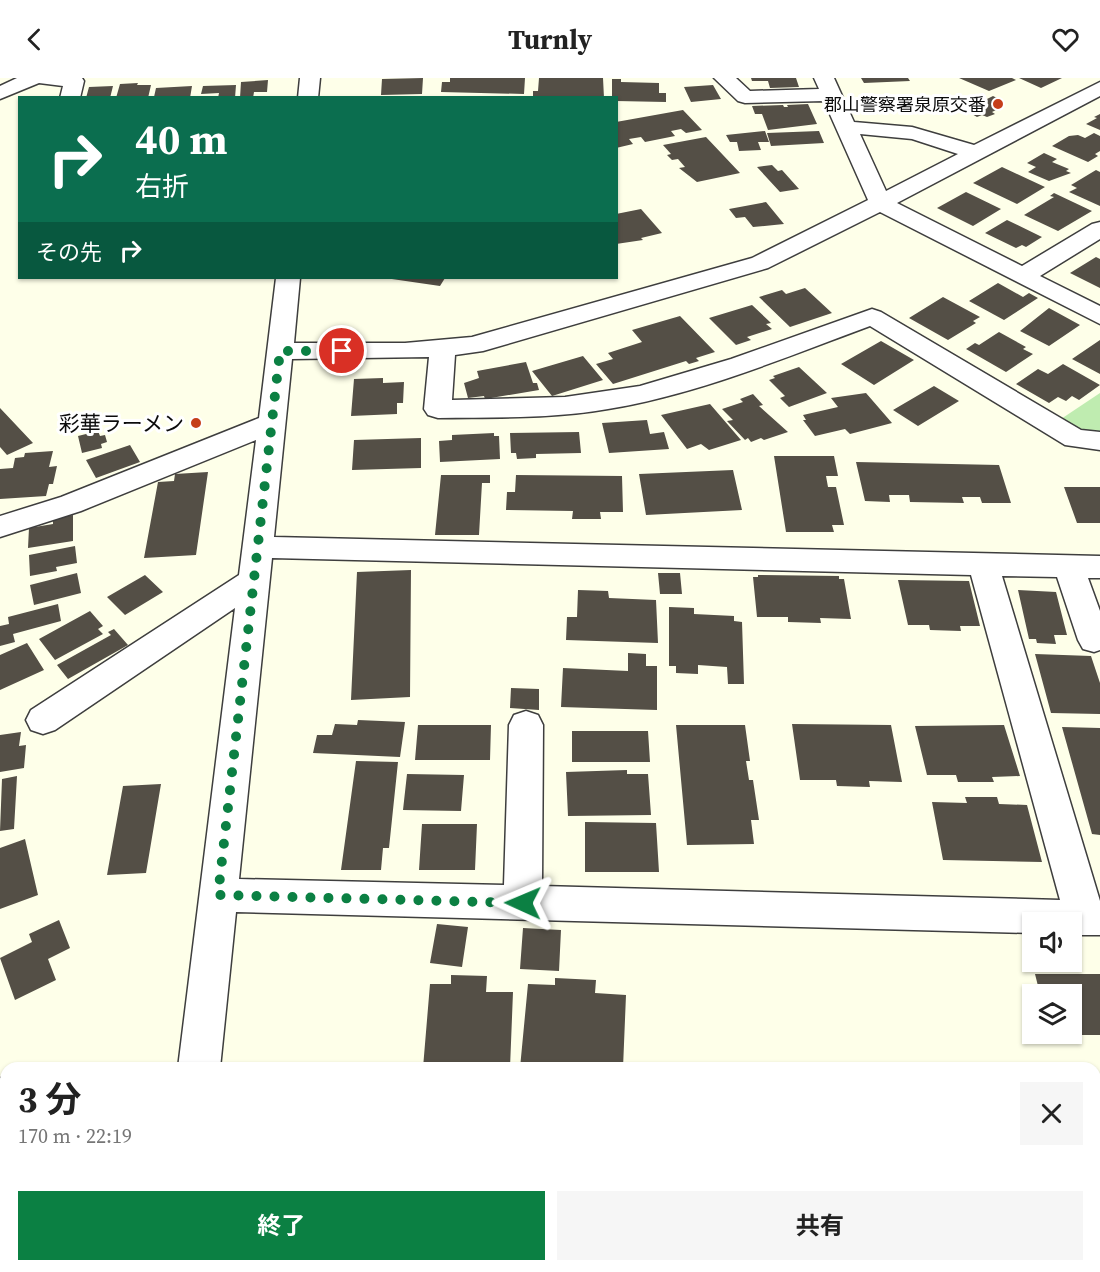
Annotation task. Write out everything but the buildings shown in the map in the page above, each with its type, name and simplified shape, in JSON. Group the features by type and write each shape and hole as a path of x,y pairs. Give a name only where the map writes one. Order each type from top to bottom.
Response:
{"street":[{"path":"0,93 34,78"},
{"path":"41,78 74,81 70,96"},
{"path":"308,96 310,78"},
{"path":"724,78 745,97 828,87 880,203 1100,316"},
{"path":"280,351 442,350 514,335 760,263 1100,88"},
{"path":"846,128 887,129 930,136 975,153"},
{"path":"1023,276 1100,229"},
{"path":"200,1062 288,279"},
{"path":"442,350 438,409 556,407 608,400 658,389 763,356 872,317 1076,439 1100,441"},
{"path":"0,528 72,504 272,423"},
{"path":"258,547 1100,567"},
{"path":"218,895 1092,918 983,564"},
{"path":"1069,566 1094,640"},
{"path":"44,720 254,580"},
{"path":"523,903 526,724"}],"green space":[{"path":"1100,393 1100,431 1077,429 1061,419"}],"place":[{"name":"郡山警察署泉原交番","path":"998,104"},
{"name":"彩華ラーメン","path":"196,423"}],"route":[{"path":"342,351 280,351 218,895 523,903"}]}
